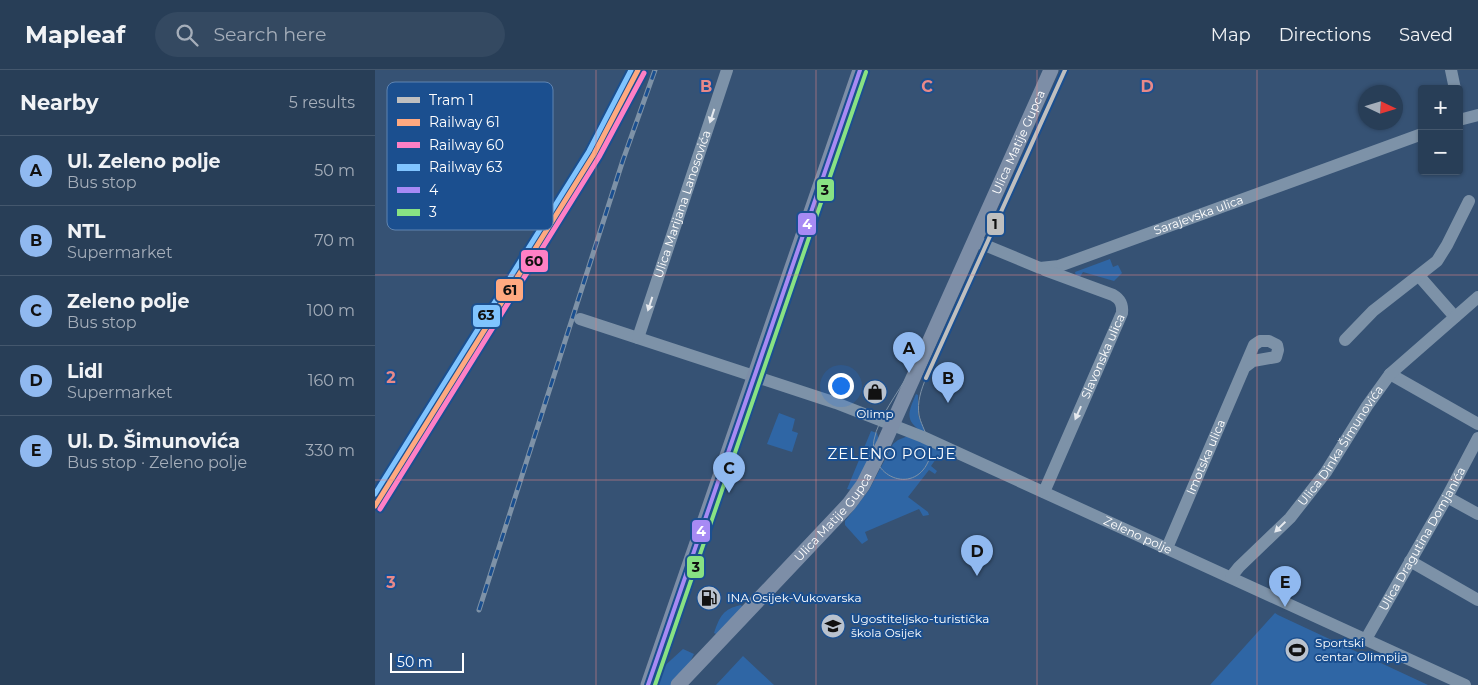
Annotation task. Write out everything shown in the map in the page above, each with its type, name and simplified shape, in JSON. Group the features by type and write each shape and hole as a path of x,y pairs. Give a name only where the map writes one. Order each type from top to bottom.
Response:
{"main road":[{"path":"648,685 861,70"},
{"name":"Ulica Matije Gupca","path":"678,685 853,499 863,485 893,425 1051,70"}],"street":[{"name":"Ulica Marijana Lanosovića","path":"638,338 727,70"},
{"path":"1451,70 1454,85"},
{"path":"1463,117 1478,115"},
{"name":"Sarajevska ulica","path":"1040,268 1051,268 1070,263 1418,135"},
{"path":"1345,340 1373,311 1437,261 1469,201"},
{"path":"975,241 1040,268"},
{"name":"Slavonska ulica","path":"1040,268 1113,295 1122,304 1122,312 1044,492"},
{"path":"1419,276 1455,317"},
{"name":"Ulica Dinka Šimunovića","path":"1231,577 1290,518 1325,472 1390,374 1478,297"},
{"name":"Zeleno polje","path":"580,319 755,376 893,425 1465,685"},
{"name":"Imotska ulica","path":"1167,548 1245,367"},
{"path":"1390,374 1478,424"},
{"name":"Ulica Dragutina Domjanića","path":"1365,639 1447,497 1478,438"},
{"path":"1447,497 1478,514"},
{"path":"1410,561 1478,600"}],"shaded area":[{"path":"1110,259 1113,267 1118,265 1122,273 1114,281 1083,272 1080,277 1076,276 1075,272"},
{"path":"916,394 918,395 918,415 925,431 924,433 913,425 909,416"},
{"path":"779,413 795,419 792,431 798,433 792,452 767,444"},
{"path":"871,431 877,433 879,441 852,490 847,489"},
{"path":"908,436 944,453 944,460 938,456 931,466 937,471 935,474 929,470 908,497 928,512 929,515 923,516 919,509 865,532 868,540 862,544 845,525 845,521 869,490 893,444"},
{"path":"741,605 743,608 718,635 714,633 723,614"},
{"name":"Sportski centar Olimpija","path":"1275,613 1278,615 1428,685 1210,685"},
{"path":"683,649 694,654 689,664 671,685 655,685 660,670"},
{"path":"743,656 774,685 716,685"}],"tram line":[{"name":"1","path":"926,378 1065,70"},
{"path":"909,373 884,414 874,440 874,453 878,464 884,472 893,477 912,478 921,472 928,462 930,456 928,438 919,415 920,396 926,378"}],"railway":[{"path":"479,610 623,160 655,70"}],"rail line":[{"name":"63","path":"553,209 589,151 631,70"},
{"name":"61","path":"553,220 594,154 638,70"},
{"name":"60","path":"380,509 599,157 644,73"},
{"name":"63","path":"375,494 540,230"},
{"name":"61","path":"375,506 547,230"}],"transit line":[{"name":"4","path":"648,685 860,70"},
{"name":"3","path":"655,685 866,72"}],"place":[{"name":"Ul. Zeleno polje","path":"909,373"},
{"name":"Olimp","path":"875,392"},
{"name":"NTL","path":"948,403"},
{"name":"Zeleno polje","path":"729,493"},
{"name":"Lidl","path":"977,576"},
{"name":"INA Osijek-Vukovarska","path":"709,598"},
{"name":"Ul. D. Šimunovića","path":"1285,607"},
{"name":"Ugostiteljsko-turistička škola Osijek","path":"833,626"},
{"name":"Sportski centar Olimpija","path":"1297,650"}],"district":[{"name":"ZELENO POLJE","path":"892,454"}]}
